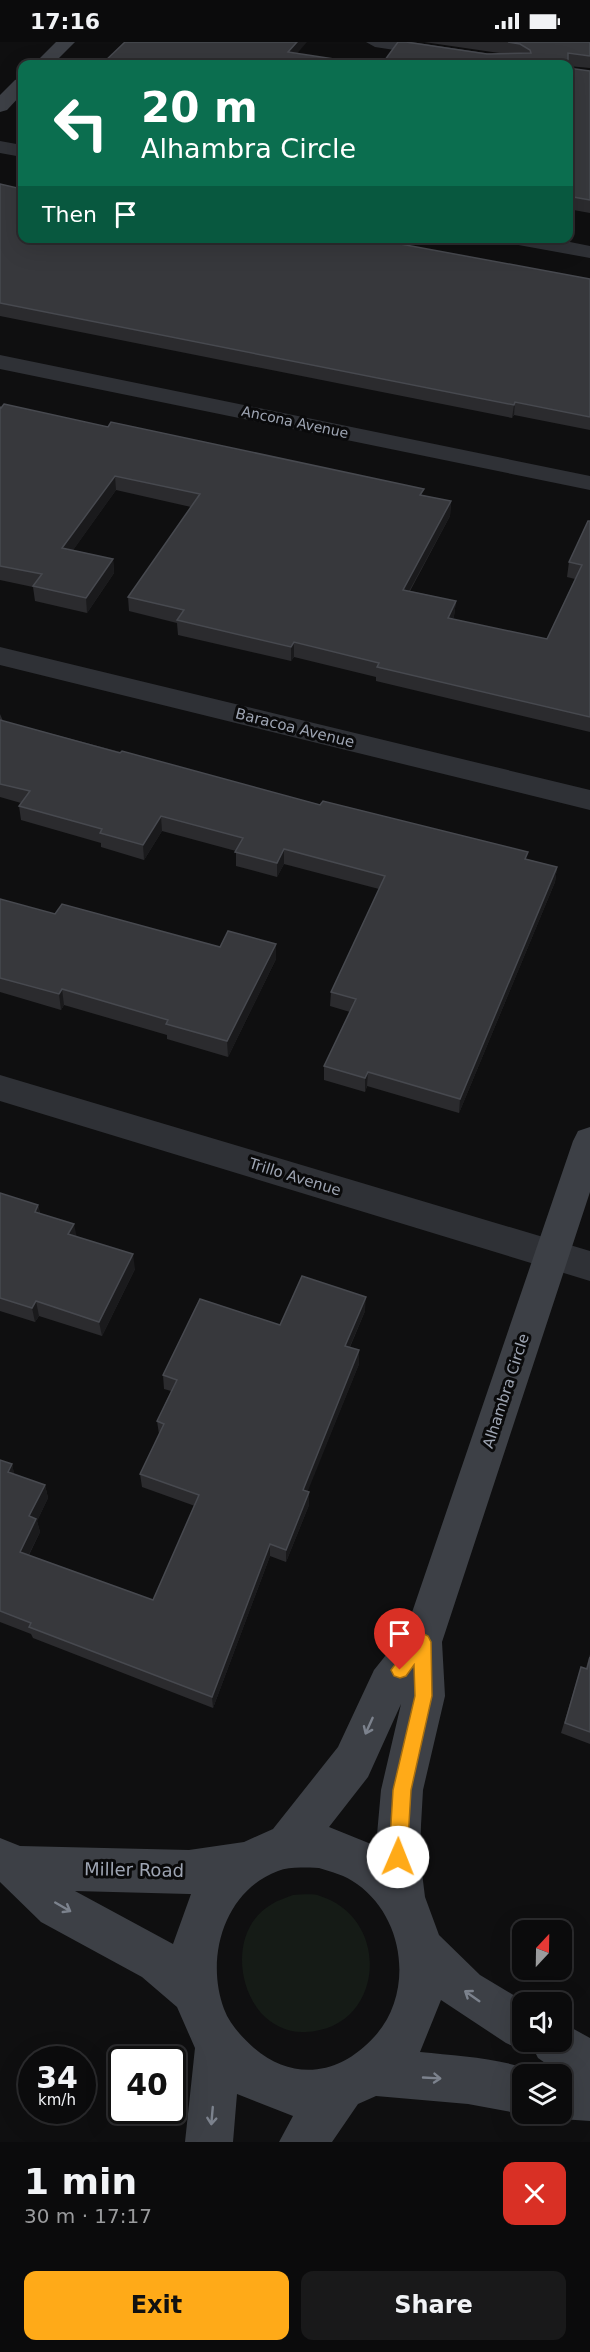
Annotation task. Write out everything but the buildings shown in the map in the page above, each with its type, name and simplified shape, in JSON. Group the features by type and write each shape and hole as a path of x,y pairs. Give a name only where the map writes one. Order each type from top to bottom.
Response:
{"street":[{"path":"47,60 66,42"},
{"path":"375,42 493,60"},
{"path":"0,106 12,89"},
{"path":"0,147 18,150"},
{"path":"540,243 590,252"},
{"name":"Ancona Avenue","path":"0,362 590,483"},
{"name":"Baracoa Avenue","path":"0,657 590,800"},
{"name":"Trillo Avenue","path":"0,1088 590,1266"},
{"name":"Alhambra Circle","path":"357,2080 306,2095 273,2088 242,2073 218,2047 202,2021 194,1991 192,1960 198,1931 210,1904 227,1881 267,1855 353,1762 389,1684 422,1642 590,1141"},
{"name":"Alhambra Circle","path":"403,1901 398,1857 399,1824 402,1790 424,1696 422,1642"},
{"name":"Miller Road","path":"10,1864 189,1872 319,1846 352,1856 380,1874 403,1901"},
{"name":"Miller Road","path":"10,1864 57,1906 158,1961 194,1991"},
{"path":"303,2142 357,2080 402,2043 416,2014 422,1982 421,1949 403,1901"},
{"path":"421,1949 464,1991 512,2021"},
{"path":"209,2142 218,2047"},
{"path":"568,2052 590,2067"},
{"path":"357,2080 468,2080 512,2088"},
{"path":"572,2096 590,2097"}],"shaded area":[{"path":"293,1895 317,1895 344,1908 360,1927 368,1949 370,1972 364,1994 351,2013 331,2027 305,2032 287,2030 275,2025 265,2017 252,2001 243,1971 242,1956 250,1926 259,1914 272,1904"}],"route":[{"path":"398,1857 402,1790 424,1696 422,1642 400,1670"}]}
